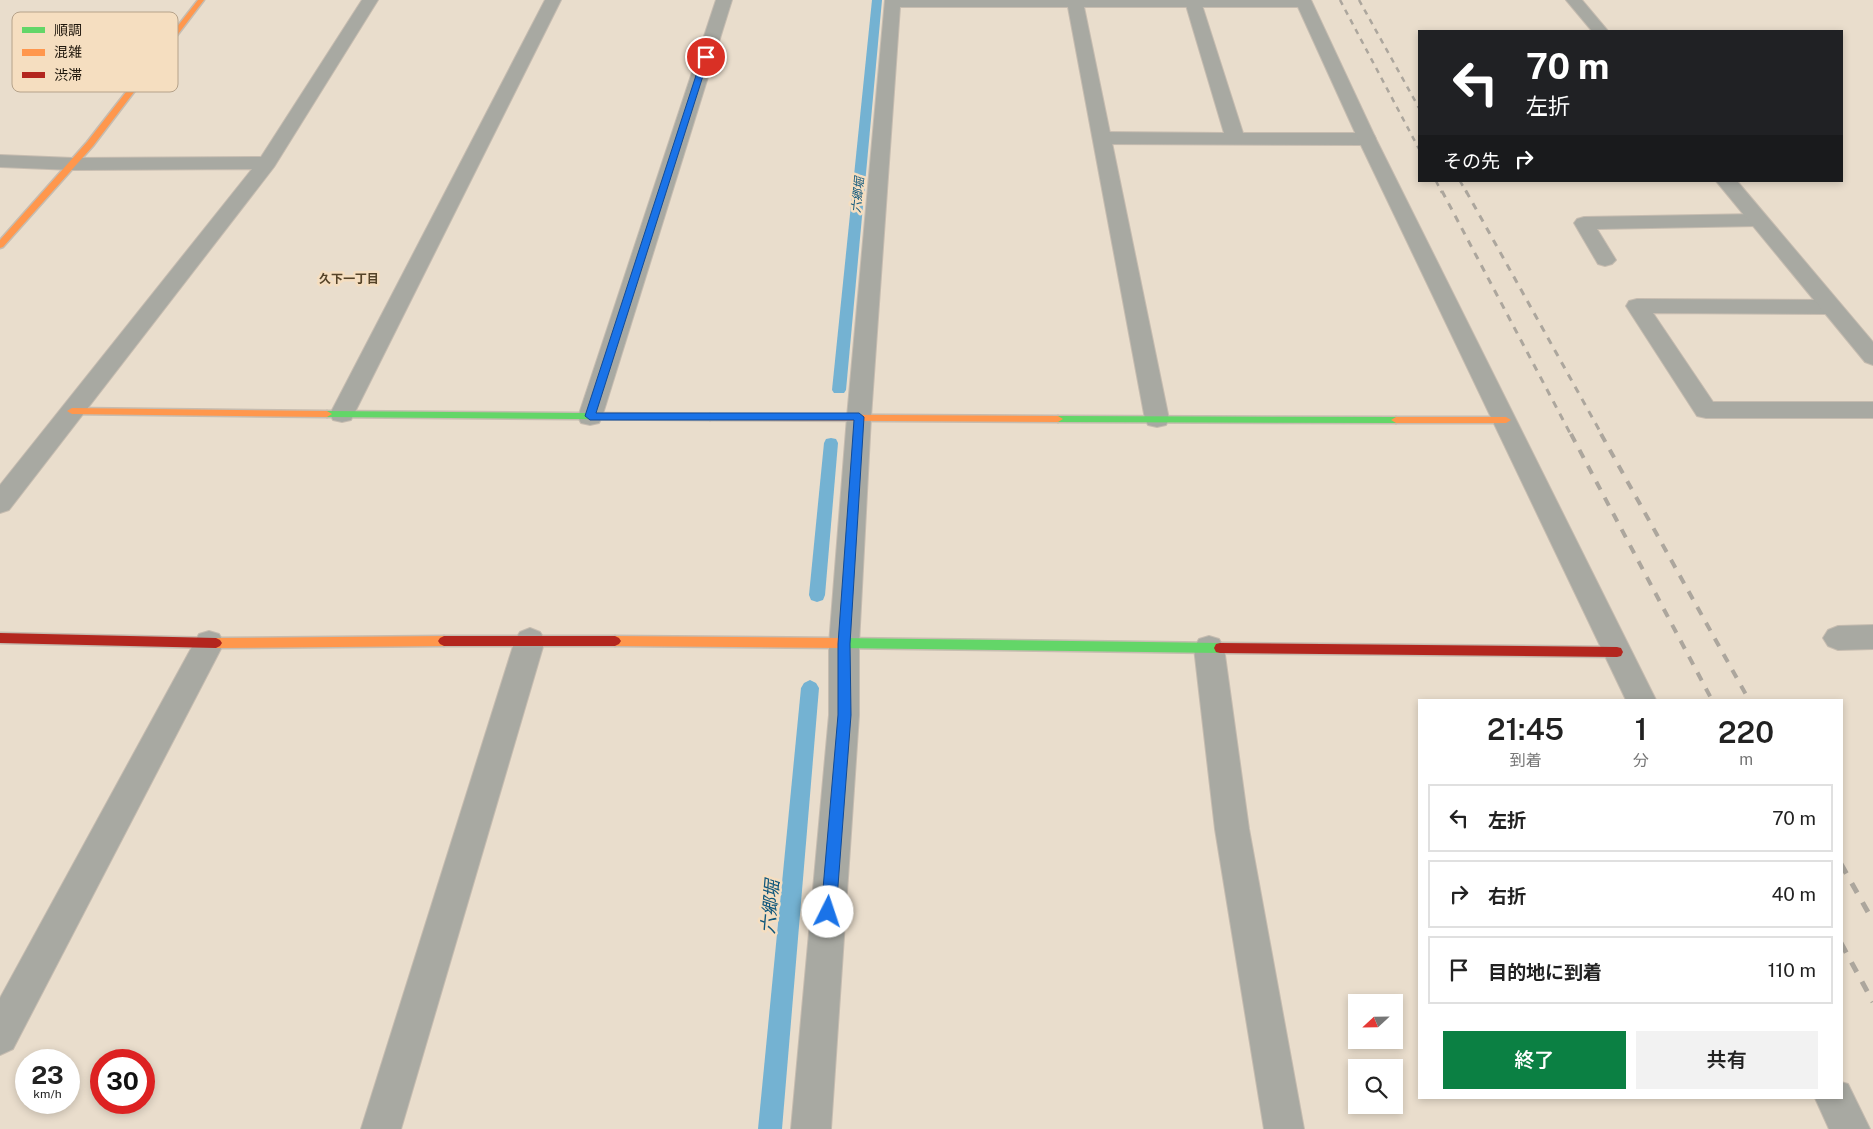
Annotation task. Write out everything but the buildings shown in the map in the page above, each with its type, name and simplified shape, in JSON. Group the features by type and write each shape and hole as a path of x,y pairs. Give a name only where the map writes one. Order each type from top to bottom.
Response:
{"street":[{"path":"178,29 201,0"},
{"path":"0,503 267,163 370,0"},
{"path":"342,414 553,0"},
{"path":"590,416 724,0"},
{"path":"1574,0 1599,30"},
{"path":"811,1129 844,715 844,644 859,417 893,1 1304,1 1367,139 1506,420 1640,699"},
{"path":"1076,2 1157,419"},
{"path":"1193,2 1235,138"},
{"path":"0,245 72,164 129,92"},
{"path":"1102,138 1367,139"},
{"path":"0,161 72,164 267,163"},
{"path":"1727,182 1873,357"},
{"path":"1605,260 1584,223 1758,220"},
{"path":"1830,307 1637,306 1706,410 1873,410"},
{"path":"72,411 590,416 1506,420"},
{"path":"0,638 210,643 530,640 1617,652"},
{"path":"1838,638 1873,638"},
{"path":"381,1129 530,640"},
{"path":"0,1036 210,643"},
{"path":"1209,648 1232,829 1284,1129"},
{"path":"1835,1099 1850,1129"}],"waterway":[{"name":"六郷堀","path":"839,390 877,0"},
{"name":"六郷堀","path":"817,595 831,443"},
{"name":"六郷堀","path":"770,1129 810,688"}],"railway":[{"path":"1340,0 1418,147"},
{"path":"1359,0 1418,106"},
{"path":"1436,182 1442,193"},
{"path":"1461,182 1467,193"},
{"path":"1442,191 1571,435"},
{"path":"1466,191 1602,435"},
{"path":"1571,434 1711,699"},
{"path":"1601,434 1748,699"},
{"path":"1843,868 1873,921"},
{"path":"1843,947 1873,1002"}],"traffic: fast":[{"path":"327,414 710,417"},
{"path":"1058,419 1396,420"},
{"path":"839,643 1220,648"}],"traffic: slow":[{"path":"178,30 201,0"},
{"path":"0,245 90,144 130,92"},
{"path":"72,411 327,414"},
{"path":"710,417 1058,419"},
{"path":"1396,420 1506,420"},
{"path":"216,643 444,641"},
{"path":"615,641 839,643"}],"traffic: jam":[{"path":"0,638 216,643"},
{"path":"444,641 615,641"},
{"path":"1220,648 1617,652"}],"district":[{"name":"久下一丁目","path":"349,279"}],"route":[{"path":"706,57 590,416 859,417 844,644 844,715 828,912"}]}
